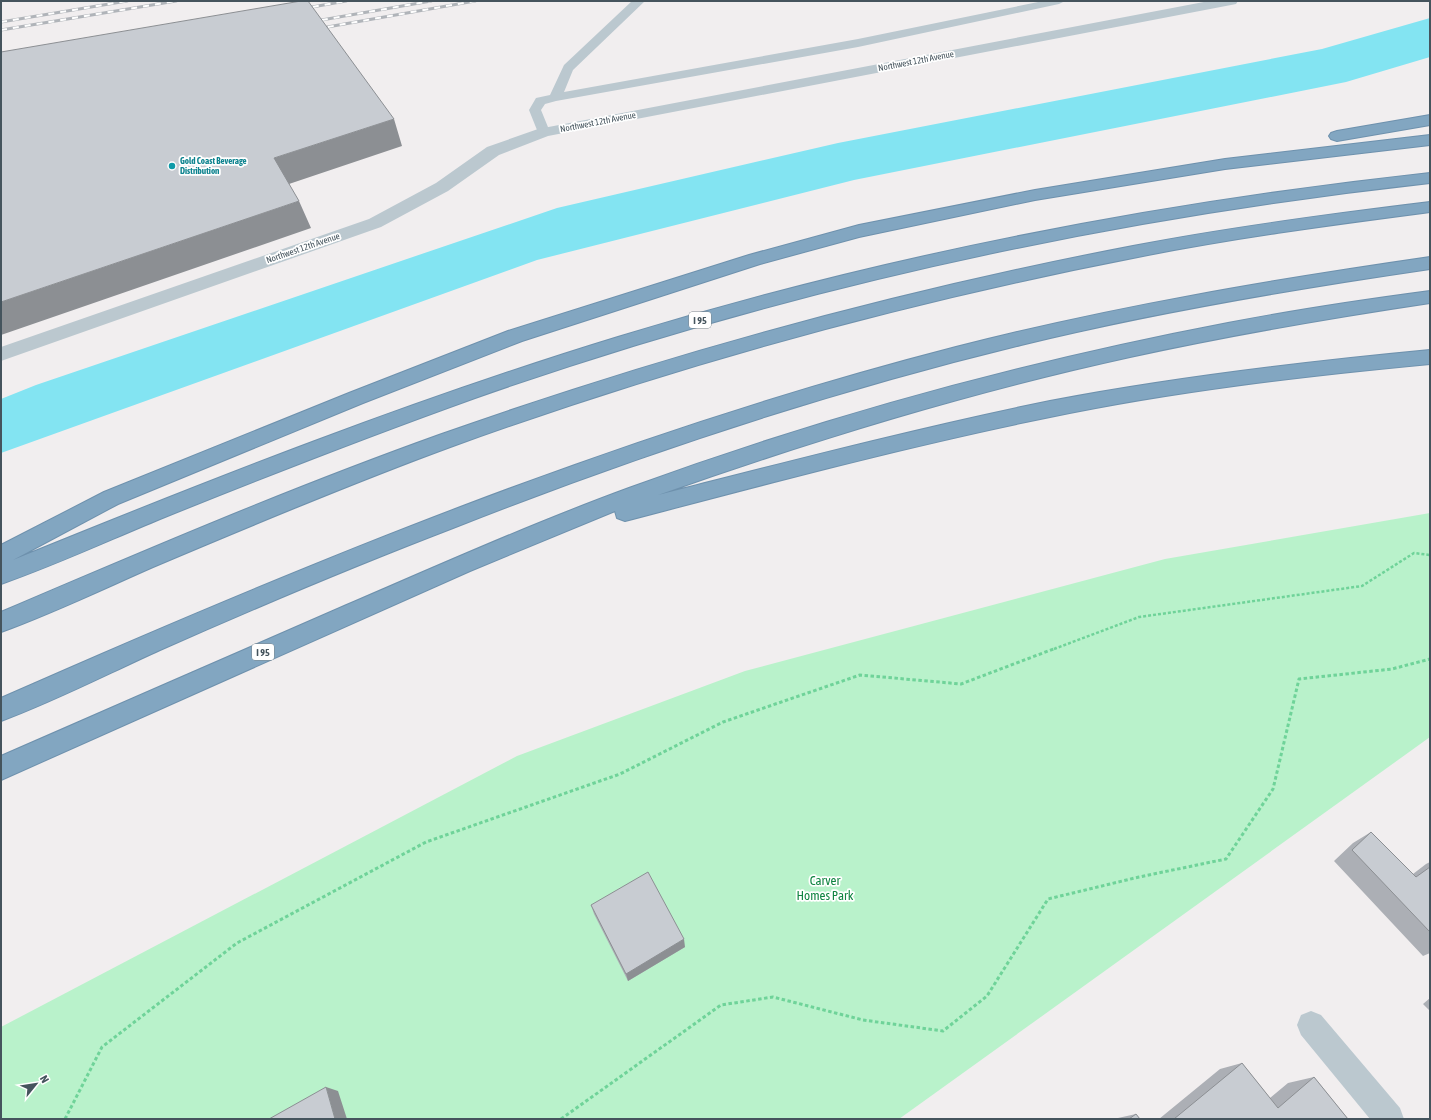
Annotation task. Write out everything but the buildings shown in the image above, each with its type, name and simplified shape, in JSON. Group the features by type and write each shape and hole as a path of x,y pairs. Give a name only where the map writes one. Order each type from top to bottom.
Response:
{"highway":[{"path":"1083,187 1217,156 1430,120"},
{"path":"1,556 111,498 356,398 508,338 584,312 705,274 859,231 925,216 1083,187 1268,158 1430,140"},
{"name":"I 95","path":"1,575 194,496 427,407 542,368 758,304 959,254 1146,217 1242,201 1430,178"},
{"path":"1,622 262,512 384,463 504,420 736,347 934,294 1058,266 1229,235 1430,207"},
{"path":"1,710 321,571 445,521 676,437 791,401 937,360 1096,321 1205,299 1322,278 1430,263"},
{"name":"I 95","path":"1,768 524,537 642,492 753,454 969,390 1075,363 1175,341 1372,305 1430,297"},
{"path":"524,537 890,444 1049,409 1210,382 1345,365 1430,357"}],"street":[{"name":"Northwest 12th Avenue","path":"1,354 375,223 442,188 493,151 544,132 1231,1"},
{"path":"1311,1025 1389,1119"}],"lane":[{"path":"555,96 568,68 640,1"},
{"path":"544,132 535,110 540,101 555,96 858,43 1059,1"}],"path":[{"path":"65,1119 102,1047 237,943 426,842 620,774 723,722 860,675 962,684 1139,617 1362,586 1414,553 1430,555"},
{"path":"561,1119 721,1005 774,997 863,1020 942,1031 987,996 1048,899 1139,877 1226,859 1272,789 1299,680 1392,668 1430,659"}],"green space":[{"name":"Carver Homes Park","path":"1430,513 1430,737 899,1119 1,1119 1,1027 517,756 745,671 1165,559"}],"water":[{"path":"1430,18 1430,57 1346,82 854,180 537,260 1,453 1,399 36,385 557,208 838,143 1322,49"}],"railway":[{"path":"1,22 127,1"},
{"path":"1,30 176,1"},
{"path":"301,9 346,1"},
{"path":"310,22 431,1"},
{"path":"316,29 475,1"}],"place":[{"name":"Gold Coast Beverage Distribution","path":"172,166"}]}
